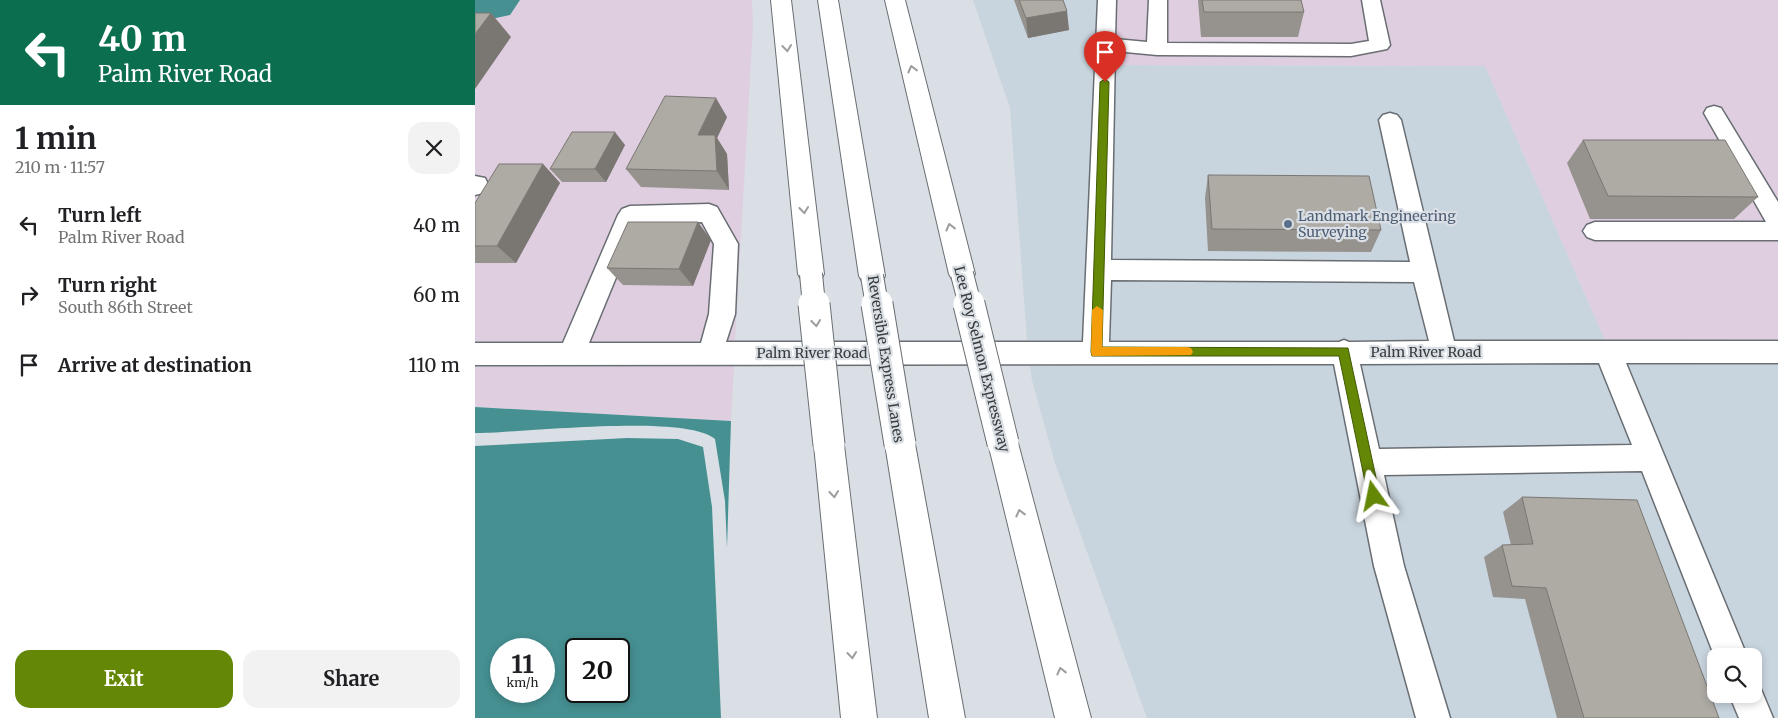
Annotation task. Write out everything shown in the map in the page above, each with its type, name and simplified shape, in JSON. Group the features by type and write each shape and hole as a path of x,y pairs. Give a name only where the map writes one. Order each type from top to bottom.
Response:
{"highway":[{"path":"781,0 859,718"},
{"name":"Reversible Express Lanes","path":"828,0 872,276 947,718"},
{"name":"Lee Roy Selmon Expressway","path":"895,0 1003,444 1073,718"}],"street":[{"path":"1096,352 1107,0"},
{"path":"1157,49 1158,0"},
{"path":"1106,44 1157,49 1351,50 1380,45 1371,0"},
{"path":"1714,113 1778,222"},
{"path":"1391,120 1424,272 1444,352"},
{"path":"571,354 630,216 709,214 726,244 722,314 710,354"},
{"path":"1595,231 1778,231"},
{"path":"1099,270 1424,272"},
{"path":"1344,352 1389,566 1433,718"},
{"path":"1607,352 1728,648"},
{"name":"Palm River Road","path":"475,354 1778,352"},
{"path":"1367,462 1651,458"},
{"path":"1750,703 1756,718"}],"shaded area":[{"path":"520,0 752,0 753,26 735,341 475,341 475,17 510,14"},
{"path":"973,0 1098,0 1083,340 1027,340 1010,108"},
{"path":"1117,0 1778,0 1778,339 1605,340 1485,66 1115,65"},
{"path":"1115,65 1485,66 1605,340 1110,340"},
{"path":"1346,364 1778,365 1778,718 1147,718 1055,463 1032,380 1030,366"},
{"path":"734,366 731,421 475,407 475,367"}],"water":[{"path":"475,0 520,0 510,15 496,18 475,17"},
{"path":"475,407 731,421 727,548 725,501 715,439 698,431 671,427 638,426 601,426 475,433"},
{"path":"627,438 678,439 703,447 712,507 721,718 475,718 475,446"}],"building":[{"path":"1019,0 1063,0 1067,11 1026,18"},
{"path":"1202,0 1301,0 1304,12 1204,12"},
{"path":"475,13 491,13 475,34"},
{"path":"665,96 716,98 698,135 715,135 717,171 626,169"},
{"path":"572,132 615,132 595,169 550,169"},
{"path":"1583,140 1725,140 1758,197 1608,196"},
{"path":"499,164 543,164 497,246 475,246 475,203"},
{"path":"1208,175 1369,176 1381,230 1212,229"},
{"path":"628,222 698,222 679,269 607,268"},
{"path":"1522,497 1637,500 1707,686 1707,703 1713,703 1719,718 1584,718 1546,588 1512,586 1502,545 1533,544"}],"slow traffic":[{"path":"1097,310 1096,352 1187,352"}],"place":[{"name":"Landmark Engineering Surveying","path":"1288,224"}],"route":[{"path":"1105,82 1096,352 1344,352 1374,496"}]}
